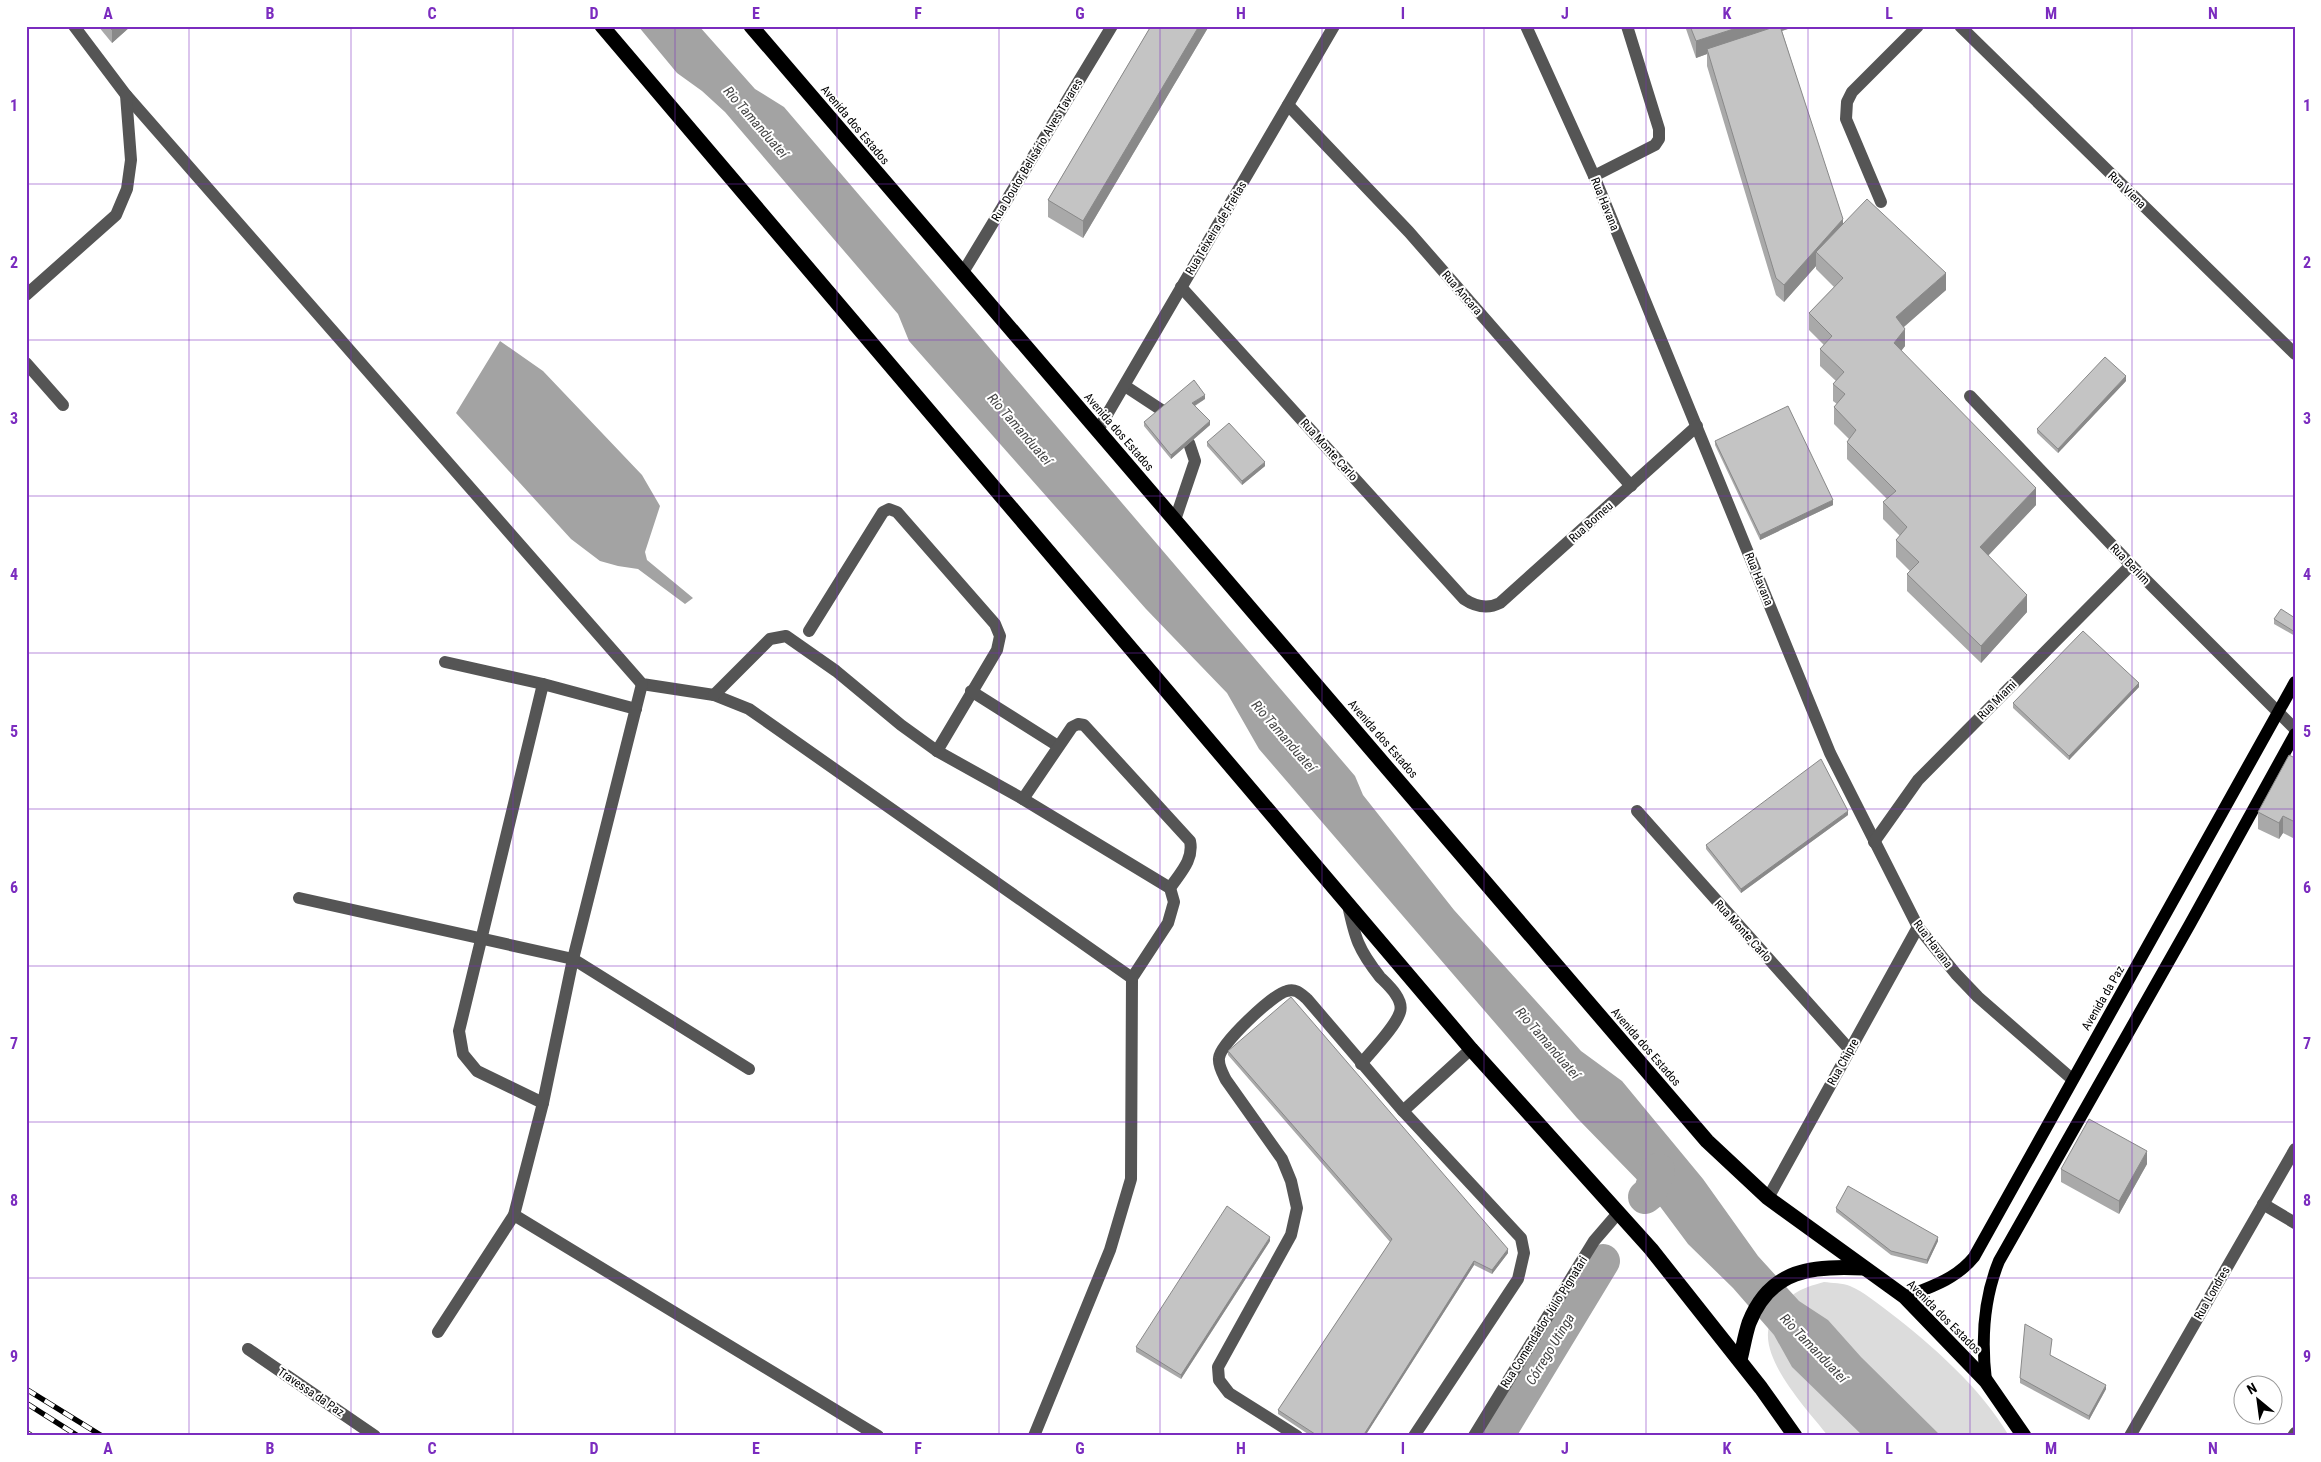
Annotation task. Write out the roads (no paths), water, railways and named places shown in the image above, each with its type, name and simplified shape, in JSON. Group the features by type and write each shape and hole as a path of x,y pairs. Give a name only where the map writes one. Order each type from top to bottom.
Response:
{"highway":[{"path":"602,26 1471,1049 1619,1212 1740,1360 1795,1436"},
{"name":"Avenida dos Estados","path":"751,26 1707,1141 1768,1198 1905,1297 1986,1381 2024,1436"},
{"path":"1740,1360 1749,1324 1760,1300 1772,1288 1809,1268 1832,1266 1865,1268"}],"main road":[{"name":"Avenida da Paz","path":"1905,1297 1951,1278 1965,1268 1974,1256 2295,682"},
{"path":"1986,1381 1982,1333 1987,1297 1999,1261 2295,734"}],"street":[{"path":"74,26 126,95 642,684 714,694 749,709 1132,978"},
{"name":"Rua Doutor Belisário Alves Tavares","path":"962,274 1112,26"},
{"name":"Rua Teixeira de Freitas","path":"1098,430 1334,26"},
{"name":"Rua Havana","path":"1526,26 1594,176 1830,753 1918,927 1956,974 1978,997 2072,1079"},
{"path":"1594,176 1655,145 1659,139 1659,129 1627,26"},
{"path":"1880,202 1846,119 1847,102 1852,92 1918,26"},
{"name":"Rua Viena","path":"1960,26 2295,354"},
{"path":"26,295 116,215 127,189 131,160 126,95"},
{"name":"Rua Ancara","path":"1288,105 1410,232 1631,486"},
{"name":"Rua Monte Carlo","path":"1181,287 1464,599 1473,605 1482,606"},
{"path":"26,363 63,405"},
{"path":"1125,386 1163,411"},
{"name":"Rua Berlim","path":"1970,396 2131,565 2295,729"},
{"name":"Rua Borneu","path":"1482,606 1492,608 1500,603 1697,426"},
{"path":"1175,520 1195,461 1189,443"},
{"path":"809,631 883,512 889,509 897,512 995,624 1000,636 997,650 937,751"},
{"name":"Rua Miami","path":"1874,842 1918,780 2131,565"},
{"path":"714,694 770,639 786,636 836,671 901,725 937,751 1023,799 1170,888 1174,902 1168,922 1132,978 1131,1179 1110,1250 1034,1436"},
{"path":"445,662 543,684 636,709"},
{"path":"543,684 459,1031 463,1054 478,1071 543,1103"},
{"path":"438,1332 514,1215 543,1103 573,959 642,684"},
{"path":"971,691 1058,746"},
{"path":"1023,799 1072,727 1078,724 1084,725 1190,841 1192,850 1190,860 1170,888"},
{"name":"Rua Monte Carlo","path":"1637,812 1850,1050"},
{"path":"299,898 573,959 749,1069"},
{"path":"1348,905 1355,939 1363,955 1400,1000 1401,1011 1389,1030 1361,1064"},
{"name":"Rua Chipre","path":"1768,1198 1918,927"},
{"path":"1297,1436 1229,1393 1219,1380 1218,1367 1291,1235 1297,1208 1291,1181 1282,1159 1226,1080 1221,1070 1219,1058 1224,1046 1275,996 1288,990 1299,992 1307,999 1403,1111 1521,1238 1524,1253 1518,1279 1414,1436"},
{"path":"1403,1111 1471,1049"},
{"name":"Rua Londres","path":"2130,1436 2295,1149"},
{"path":"2264,1204 2295,1223"},
{"name":"Rua Comendador Júlio Pignatari","path":"1474,1436 1601,1231 1619,1212"},
{"path":"514,1215 878,1436"},
{"name":"Travessa da Paz","path":"248,1349 374,1436"}],"water":[{"name":"Rio Tamanduateí","path":"638,26 699,26 755,89 784,107 1355,776 1363,795 1454,910 1581,1051 1622,1081 1703,1179 1758,1256 1799,1301 1828,1320 1861,1357 1941,1436 1863,1436 1792,1367 1774,1335 1733,1288 1688,1244 1650,1193 1577,1118 1259,749 1227,693 1146,609 909,341 898,314 725,112 702,91 677,73"},
{"path":"500,341 543,371 642,475 660,506 645,552 647,560 693,598 685,604 638,569 600,561 571,539 456,413"}],"waterway":[{"name":"Córrego Utinga","path":"1645,1197 1650,1193 1658,1170"},
{"name":"Córrego Utinga","path":"1497,1436 1603,1261"}],"railway":[{"path":"26,1389 102,1436"},
{"path":"26,1403 78,1436"},
{"path":"26,1432 32,1436"}]}
